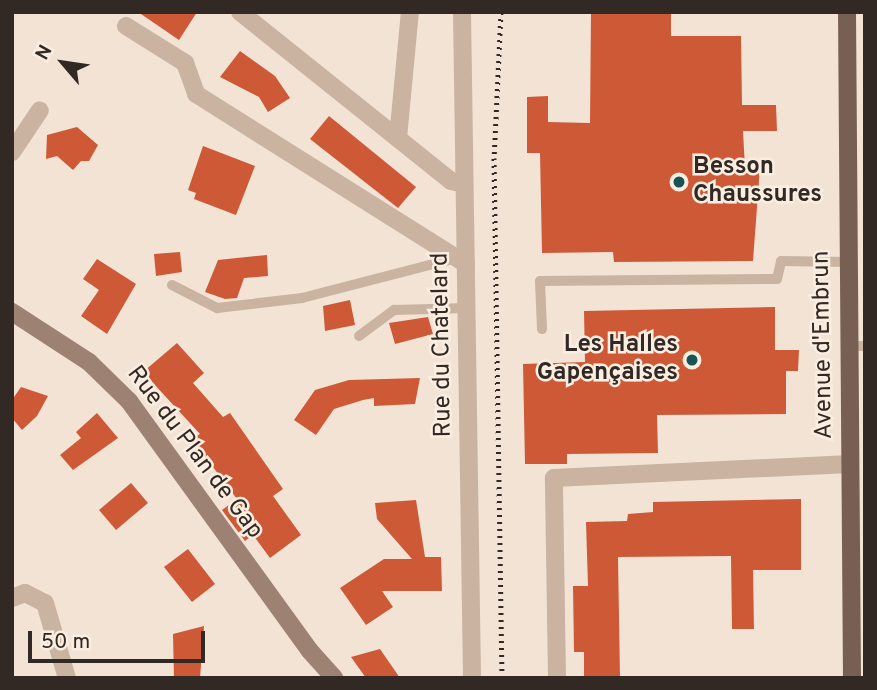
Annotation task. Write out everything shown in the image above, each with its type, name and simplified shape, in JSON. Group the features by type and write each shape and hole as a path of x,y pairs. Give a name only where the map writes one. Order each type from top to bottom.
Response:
{"main road":[{"name":"Avenue d'Embrun","path":"847,12 848,262 857,346 850,464 852,678"},
{"name":"Rue du Plan de Gap","path":"12,312 89,362 129,401 310,651"},
{"path":"310,651 322,678"},
{"path":"310,651 334,678"}],"street":[{"path":"240,12 451,181 464,184"},
{"path":"398,138 410,12"},
{"name":"Rue du Chatelard","path":"462,12 464,184 461,261 467,308 472,678"},
{"path":"126,26 185,63 196,94 461,261"},
{"path":"12,152 40,110"},
{"path":"557,678 554,478 850,464"},
{"path":"12,598 25,593 45,603 66,678"}],"lane":[{"path":"172,285 217,308 302,298 461,261"},
{"path":"542,329 540,281 777,279 781,261 848,262"},
{"path":"359,335 394,310 467,308"},
{"path":"852,678 865,677"}],"building":[{"path":"138,12 197,12 179,40"},
{"path":"591,12 671,12 671,36 741,36 742,105 776,105 777,131 743,131 745,168 760,167 753,261 614,262 613,252 542,253 540,153 527,153 527,97 548,96 548,122 590,123"},
{"path":"240,51 275,76 290,98 268,112 259,97 220,77"},
{"path":"329,116 416,187 398,208 310,139"},
{"path":"77,127 98,145 89,161 81,161 73,170 57,156 46,159 47,135"},
{"path":"203,146 255,166 236,215 194,199 196,193 188,190"},
{"path":"180,252 182,272 156,276 154,254"},
{"path":"267,255 268,276 244,278 237,298 225,299 205,292 218,260"},
{"path":"97,259 136,284 107,334 81,316 99,290 83,279"},
{"path":"350,300 355,325 325,331 323,306"},
{"name":"Les Halles Gapençaises","path":"775,307 775,350 799,350 798,371 786,371 786,414 657,415 658,453 567,454 567,464 525,464 523,364 585,362 584,311"},
{"path":"428,317 433,334 395,344 389,323"},
{"path":"177,343 204,373 193,383 223,417 230,413 283,489 273,496 301,535 270,558 253,535 245,541 222,510 237,499 192,439 200,434 143,372"},
{"path":"420,378 415,404 374,406 374,398 334,409 316,435 294,420 315,390 349,380"},
{"path":"21,387 48,396 37,416 22,430 12,418 12,400"},
{"path":"97,413 118,438 73,470 60,455 81,438 76,432"},
{"path":"131,483 148,503 116,530 99,510"},
{"path":"801,499 801,570 753,570 754,629 732,629 731,556 618,557 620,678 584,678 584,652 574,652 573,586 588,586 586,522 627,521 628,514 653,512 653,502"},
{"path":"416,500 425,557 441,557 442,591 382,591 393,607 366,625 340,588 384,559 412,559 377,519 375,503"},
{"path":"188,549 215,584 192,602 164,567"},
{"path":"204,626 200,678 174,678 173,634"},
{"path":"380,649 400,678 366,678 351,657"}],"railway":[{"path":"501,12 494,158 502,678"}],"place":[{"name":"Besson Chaussures","path":"679,182"},
{"name":"Les Halles Gapençaises","path":"692,360"}]}
